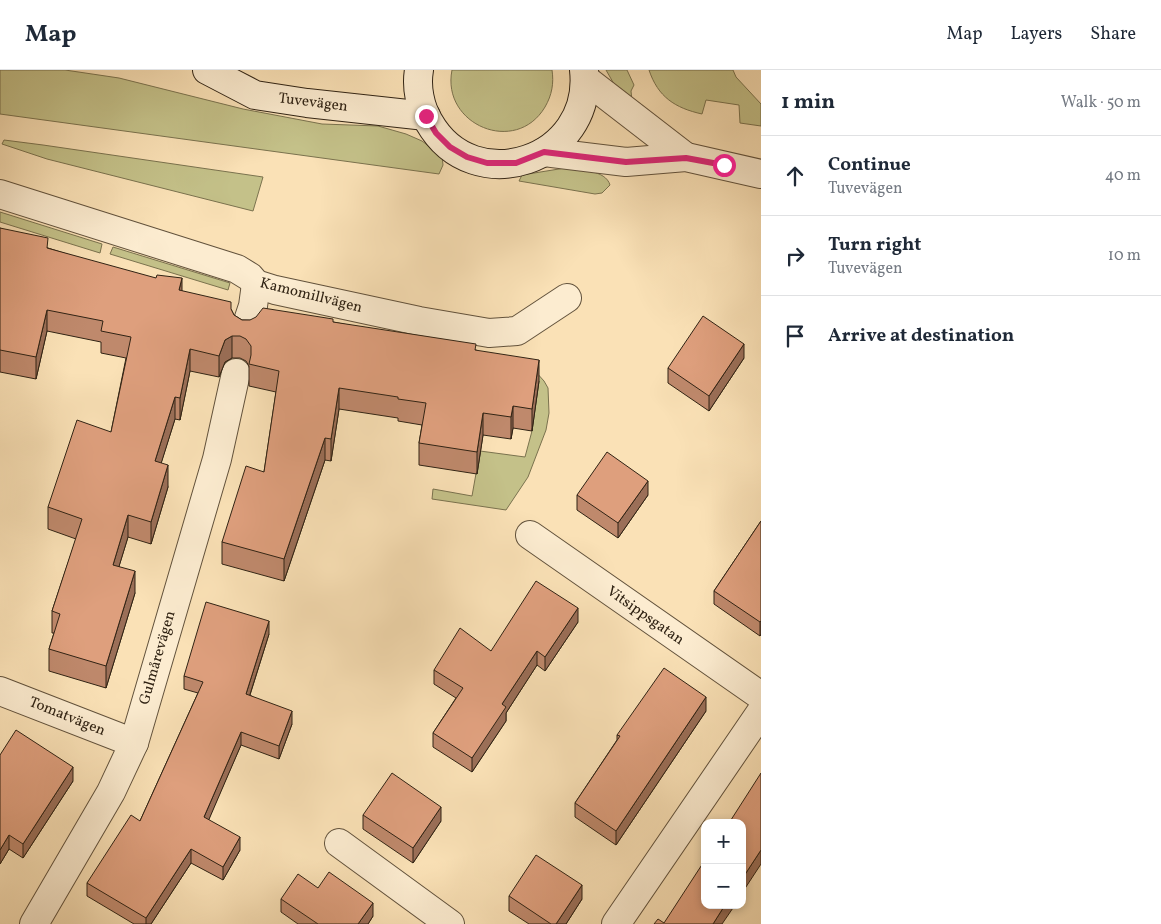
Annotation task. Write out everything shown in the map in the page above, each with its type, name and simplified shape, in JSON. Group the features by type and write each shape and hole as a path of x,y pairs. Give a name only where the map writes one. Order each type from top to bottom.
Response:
{"street":[{"name":"Tuvevägen","path":"207,70 255,95 307,103 426,116"},
{"path":"419,70 419,95 426,116 436,133 450,147 467,157 496,164 516,163 544,152 564,136 582,104 585,75"},
{"path":"585,75 686,158"},
{"path":"544,152 626,162 686,158 761,174"},
{"name":"Kamomillvägen","path":"0,194 238,269 250,277 256,284 275,290 419,321 489,333 517,331 567,298"},
{"path":"246,327 253,306 256,284"},
{"name":"Gulmårevägen","path":"34,924 110,792 134,743 217,459 236,373"},
{"name":"Vitsippsgatan","path":"530,535 761,696"},
{"name":"Tomatvägen","path":"0,690 134,743"},
{"path":"616,924 761,712"},
{"path":"339,843 450,924"}],"shaded area":[{"path":"0,70 65,70 119,78 243,109 322,124 378,126 422,141 442,156 443,165 439,174 0,114"},
{"path":"452,70 552,70 552,89 545,107 532,122 517,130 500,131 484,128 469,119 458,106 452,89"},
{"path":"606,70 627,70 634,85 631,91 632,101 618,91"},
{"path":"649,70 733,70 736,77 761,104 761,126 740,123 739,105 706,100 702,114 676,105 657,87"},
{"path":"4,140 263,177 253,211 47,159 2,144"},
{"path":"565,168 597,173 603,176 610,185 602,193 595,194 519,181 522,175"},
{"path":"0,212 102,244 100,253 0,222"},
{"path":"113,247 230,283 228,290 110,254"},
{"path":"535,371 548,388 549,413 546,430 528,477 506,510 432,499 433,489 472,496 480,451 525,457 532,431"}],"building":[{"path":"0,228 48,238 47,248 156,278 157,275 182,278 179,290 231,302 231,309 234,315 242,320 250,320 256,317 263,308 333,319 333,322 476,344 475,350 539,360 532,409 513,406 511,417 483,413 477,452 419,443 426,403 339,388 331,439 325,438 284,559 222,542 246,466 264,472 279,371 249,364 251,346 246,339 240,336 232,336 225,340 219,356 190,349 180,398 175,397 155,461 168,465 151,522 128,515 113,565 135,571 106,666 49,649 60,614 52,611 82,519 48,507 77,420 111,432 131,337 101,331 103,321 47,310 36,357 0,350"},
{"path":"703,316 744,344 709,396 668,368"},
{"path":"607,452 648,481 618,523 577,495"},
{"path":"761,521 761,621 760,622 714,591"},
{"path":"536,581 578,608 545,657 537,651 502,704 506,707 472,758 433,733 463,688 434,670 460,628 491,651"},
{"path":"206,602 269,621 246,694 292,711 279,746 241,732 204,817 240,837 223,867 191,849 146,918 87,883 131,815 140,821 203,682 184,676"},
{"path":"664,668 706,697 616,831 575,803 620,736 617,735"},
{"path":"16,730 73,767 23,844 9,835 0,850 0,755"},
{"path":"392,773 441,807 413,848 363,815"},
{"path":"761,773 761,850 746,873 746,819 732,819"},
{"path":"536,855 582,885 556,924 551,924 509,896"},
{"path":"701,866 701,909 722,909 713,924 654,924 658,919 664,923"},
{"path":"329,872 373,903 358,924 318,924 281,899 298,874 318,888"}],"route":[{"path":"426,116 436,133 450,147 467,157 487,163 516,163 544,152 626,162 686,158 724,165"}]}
